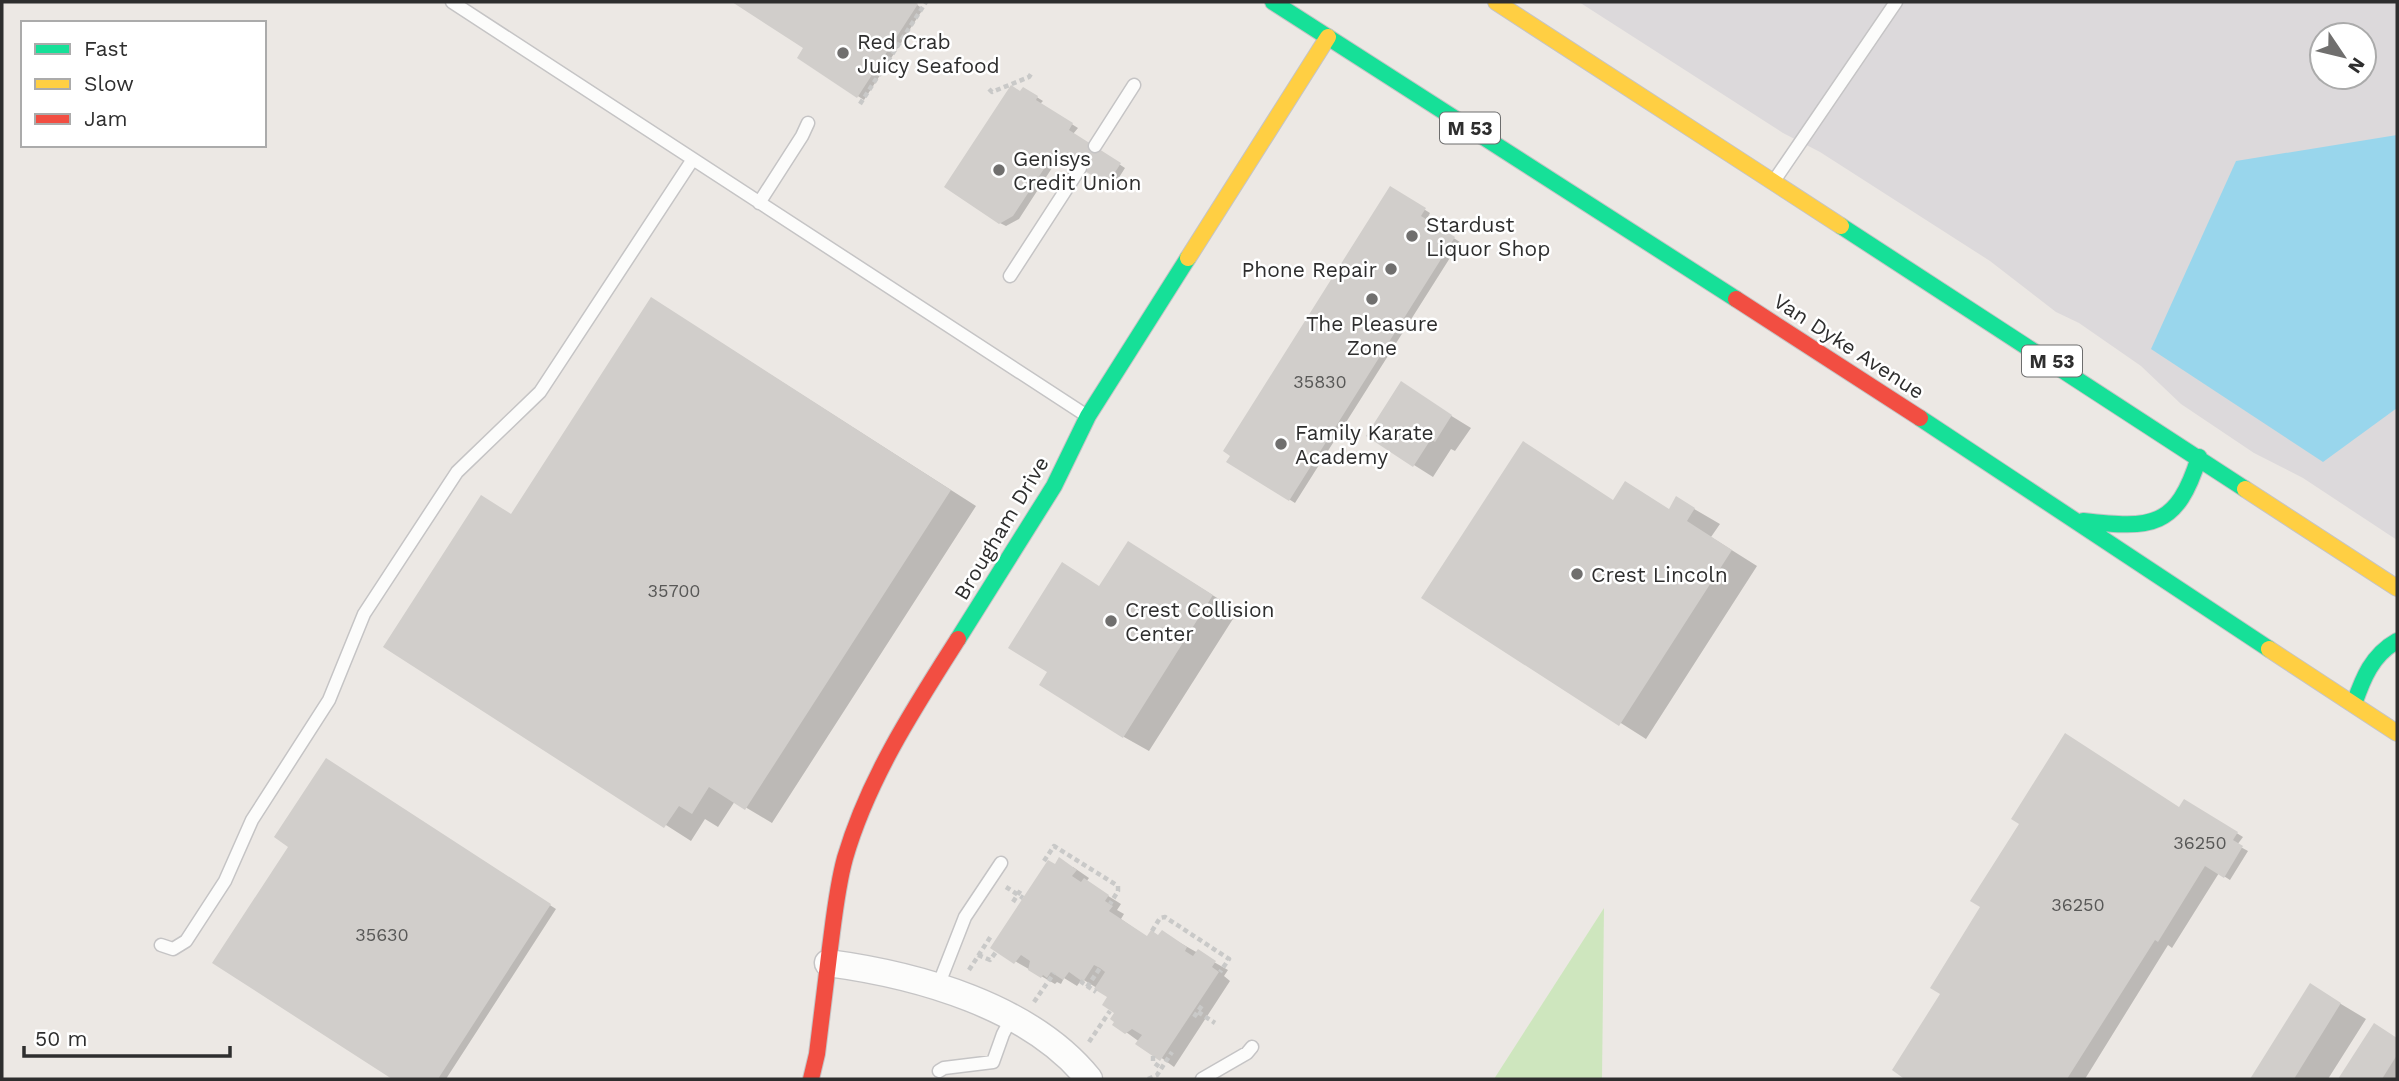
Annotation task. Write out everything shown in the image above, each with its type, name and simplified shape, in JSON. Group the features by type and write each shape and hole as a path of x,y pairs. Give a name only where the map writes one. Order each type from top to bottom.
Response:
{"main road":[{"name":"Van Dyke Avenue","path":"1273,2 2078,520 2397,733"},
{"name":"M 53","path":"1496,2 2397,588"},
{"name":"Brougham Drive","path":"811,1079 817,1054 836,900 845,858 861,813 882,767 912,712 1054,486 1088,416 1328,37"},
{"path":"2078,520 2126,527 2150,523 2169,515 2184,499 2193,483 2199,457"},
{"path":"2354,704 2364,675 2378,656 2397,641"}],"street":[{"path":"828,964 869,969 938,986 972,998 1061,1049 1089,1079"}],"lane":[{"path":"452,2 1088,416"},
{"path":"1774,181 1896,2"},
{"path":"1095,146 1134,85"},
{"path":"759,203 808,123"},
{"path":"161,945 173,949 186,941 225,881 252,820 330,700 364,614 457,472 540,392 693,159"},
{"path":"1010,276 1080,168"},
{"path":"938,986 959,929 1001,863"},
{"path":"939,1071 944,1068 993,1062 1011,1019"},
{"path":"1202,1079 1247,1053 1252,1047"}],"path":[{"path":"860,104 926,2"},
{"path":"989,89 992,92 1031,74"},
{"path":"1044,861 1054,846 1118,886 1110,904"},
{"path":"1000,883 1020,897"},
{"path":"1013,902 1020,897 1022,888"},
{"path":"1152,932 1160,918 1165,917 1229,959 1220,972"},
{"path":"969,970 991,936"},
{"path":"978,955 990,960 996,952"},
{"path":"1087,987 1100,968"},
{"path":"1034,1002 1054,974"},
{"path":"1080,981 1096,992"},
{"path":"1194,1017 1203,1004"},
{"path":"1089,1042 1110,1011"},
{"path":"1198,1012 1215,1023"},
{"path":"1149,1079 1157,1075 1172,1052"},
{"path":"1153,1056 1153,1062 1161,1068"}],"shaded area":[{"path":"1579,2 2397,2 2397,540 2303,478 2254,453 2181,404 2141,366 2079,323 2056,312 1990,261 1820,152 1783,133"}],"green space":[{"path":"1604,908 1602,1079 1494,1079"}],"water":[{"path":"2397,135 2397,408 2323,462 2151,349 2236,161"}],"building":[{"name":"Red Crab Juicy Seafood","path":"732,2 918,4 857,98 797,58 803,48"},
{"name":"Genisys Credit Union","path":"1011,85 1020,91 1023,87 1038,96 1036,100 1073,123 1069,130 1121,163 1107,185 1055,152 1013,216 999,224 944,187"},
{"path":"1390,186 1426,208 1421,216 1455,237 1289,501 1226,462 1230,456 1223,451"},
{"path":"651,297 951,490 745,810 709,787 692,814 679,806 664,828 383,647 481,495 511,514"},
{"path":"1401,381 1452,415 1435,442 1431,439 1413,467 1366,436"},
{"name":"Crest Lincoln","path":"1523,441 1613,500 1625,481 1669,509 1676,496 1695,508 1687,521 1732,550 1619,726 1421,598"},
{"name":"Crest Collision Center","path":"1128,541 1213,595 1123,738 1039,685 1047,672 1008,648 1062,562 1099,586"},
{"path":"2065,733 2179,807 2184,799 2238,832 2233,840 2243,846 2224,878 2205,866 2067,1079 1902,1079 1892,1070 1940,994 1930,988 1980,907 1970,901 2019,824 2011,819"},
{"path":"326,758 551,904 438,1079 392,1079 212,963 288,847 274,837"},
{"path":"1059,857 1077,870 1072,876 1081,882 1084,878 1109,895 1105,901 1113,906 1109,911 1147,936 1151,930 1158,935 1162,930 1187,947 1185,951 1193,956 1198,949 1216,961 1212,967 1219,972 1160,1061 1135,1044 1142,1035 1132,1029 1125,1034 1112,1025 1114,1022 1110,1019 1114,1013 1102,1005 1107,997 1094,989 1105,972 1100,968 1094,965 1083,982 1069,972 1063,980 1051,972 1047,978 1043,975 1041,978 1028,970 1030,961 1021,955 1014,964 990,948 1048,860 1055,864"},
{"path":"2310,983 2341,1003 2294,1079 2250,1079"},
{"path":"2374,1023 2397,1038 2397,1055 2382,1079 2338,1079"}],"traffic: fast":[{"path":"1273,2 1736,299"},
{"path":"1841,226 2245,489"},
{"path":"958,639 1054,486 1088,416 1188,258"},
{"path":"1920,418 2269,649"},
{"path":"2083,521 2127,524 2159,519 2171,511 2181,498 2199,457"},
{"path":"2354,704 2365,676 2375,660 2397,641"}],"traffic: slow":[{"path":"1496,2 1841,226"},
{"path":"1188,258 1328,37"},
{"path":"2245,489 2397,588"},
{"path":"2269,649 2397,733"}],"traffic: jam":[{"path":"1736,299 1920,418"},
{"path":"811,1079 817,1054 838,891 845,858 879,772 958,639"}],"place":[{"name":"Red Crab Juicy Seafood","path":"843,53"},
{"name":"Genisys Credit Union","path":"999,170"},
{"name":"Stardust Liquor Shop","path":"1412,236"},
{"name":"Phone Repair","path":"1391,269"},
{"name":"The Pleasure Zone","path":"1372,299"},
{"name":"Family Karate Academy","path":"1281,444"},
{"name":"Crest Lincoln","path":"1577,574"},
{"name":"Crest Collision Center","path":"1111,621"}]}
